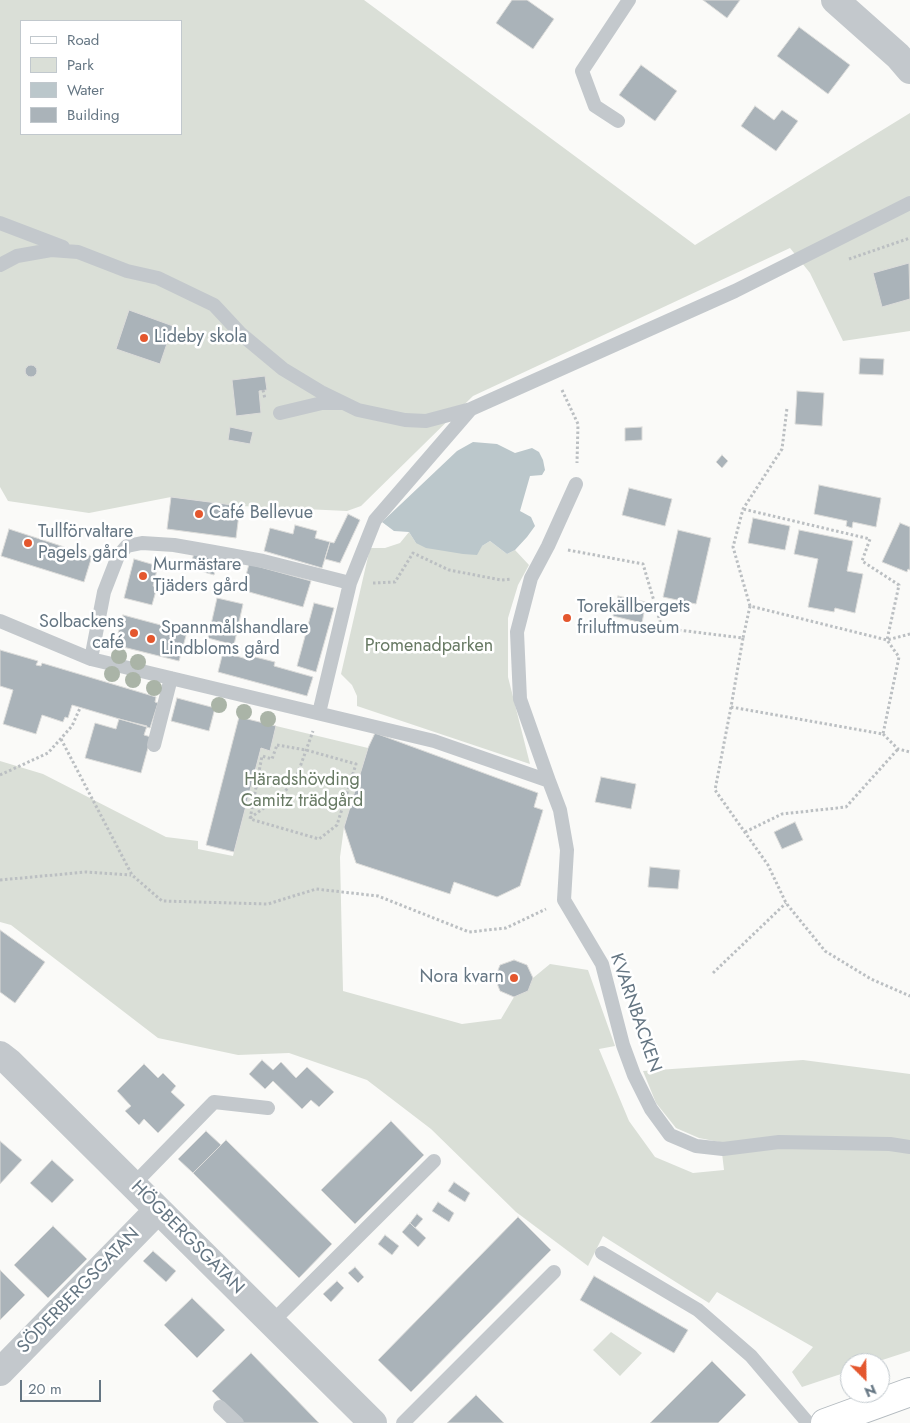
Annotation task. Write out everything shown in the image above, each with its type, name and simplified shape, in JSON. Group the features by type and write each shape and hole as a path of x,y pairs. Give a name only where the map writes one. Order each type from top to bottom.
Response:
{"street":[{"path":"835,0 898,56 910,70"},
{"name":"HÖGBERGSGATAN","path":"0,1055 10,1062 373,1423"},
{"name":"SÖDERBERGSGATAN","path":"0,1372 158,1210"},
{"path":"825,1423 910,1392"}],"lane":[{"path":"618,122 595,106 582,71 629,0"},
{"path":"0,223 127,271 158,278 214,305 241,334 283,369 321,392 358,410 405,420 426,421 471,409 735,291 910,203"},
{"path":"0,265 17,256 51,250 78,252"},
{"path":"280,413 322,403 346,403"},
{"path":"320,713 350,584 375,520 471,409"},
{"path":"564,900 568,850 560,810 520,698 517,632 531,578 548,546 576,484"},
{"path":"91,658 104,592 118,556 127,546 142,543 174,545 263,562 350,584"},
{"path":"0,621 91,658 434,741 549,781"},
{"path":"154,745 171,678"},
{"name":"KVARNBACKEN","path":"564,900 602,964 623,1045 634,1075 651,1109 670,1134 696,1146 723,1149 779,1142 890,1144 910,1147"},
{"path":"133,1185 214,1102 268,1108"},
{"path":"272,1322 434,1161"},
{"path":"602,1253 698,1310 751,1356 808,1423"},
{"path":"403,1423 554,1272"},
{"path":"220,1407 237,1423"}],"path":[{"path":"553,372 578,424 576,484"},
{"path":"787,408 782,450 743,509 733,547 750,606 715,790 768,865 786,903 825,951 872,979 910,996"},
{"path":"743,509 870,539 862,561 899,584 887,640 899,657 883,734"},
{"path":"548,546 643,564 662,628 743,638"},
{"path":"350,584 395,582 413,553 448,570 501,580 531,578"},
{"path":"750,606 887,640 910,634"},
{"path":"731,707 883,734 898,749 910,752"},
{"path":"0,775 48,754 72,726 80,708"},
{"path":"250,819 279,797 295,781 320,713"},
{"path":"61,739 132,875 162,901 268,904 316,889 378,896 469,932 506,928 564,900"},
{"path":"276,745 306,750 356,764 337,825 319,838 250,819 262,756 272,759 276,745"},
{"path":"745,832 782,814 846,807 898,749"},
{"path":"0,880 86,872 132,875"},
{"path":"713,973 786,903"}],"green space":[{"path":"0,0 364,0 695,245 910,113 910,331 843,341 810,273 790,248 473,396 361,506 347,511 240,506 171,497 89,513 8,501 0,487"},
{"name":"Promenadparken","path":"409,532 416,543 482,546 490,541 507,554 515,550 529,565 518,585 508,618 508,677 530,764 357,706 357,696 352,685 341,674 370,548 385,548 400,543"},
{"name":"Häradshövding Camitz trädgård","path":"276,726 368,748 344,827 340,857 343,991 462,1024 501,1019 514,997 550,964 588,970 615,1046 599,1049 629,1121 655,1157 693,1173 724,1170 719,1142 699,1138 676,1128 656,1103 643,1071 803,1060 910,1074 910,1351 890,1357 890,1353 840,1353 840,1374 802,1387 792,1372 813,1347 717,1292 709,1303 603,1236 588,1266 516,1212 431,1129 367,1080 289,1053 238,1055 158,1038 11,925 0,922 0,761 43,774 166,837 198,841 198,849 233,856 261,748 270,750"},
{"path":"611,1332 642,1353 620,1376 593,1350"}],"water":[{"path":"473,442 497,444 515,453 532,448 539,452 543,460 545,470 542,475 530,476 520,511 531,517 535,526 515,550 507,554 490,541 482,546 477,555 426,548 416,543 409,532 394,531 382,522 457,451"}],"building":[{"path":"512,0 527,0 554,19 533,49 496,23"},
{"path":"703,0 740,0 727,18"},
{"path":"799,27 850,65 828,94 777,56"},
{"path":"641,65 677,91 655,121 619,95"},
{"path":"755,106 774,120 782,110 798,121 776,151 741,126"},
{"path":"909,263 910,299 882,307 873,273"},
{"name":"Lideby skola","path":"129,310 173,326 160,364 116,349"},
{"path":"860,358 884,359 883,375 859,374"},
{"path":"29,365 33,365 37,371 33,377 29,377 25,373 25,369"},
{"path":"265,376 267,390 259,391 261,413 236,416 232,380"},
{"path":"797,391 824,393 822,426 795,424"},
{"path":"230,427 253,432 250,444 228,440"},
{"path":"642,427 642,440 625,441 625,428"},
{"path":"722,455 728,461 722,468 716,462"},
{"path":"819,485 881,498 876,527 853,522 852,528 846,526 847,521 814,514"},
{"path":"629,488 672,499 665,526 622,515"},
{"path":"171,497 240,506 236,538 167,529"},
{"path":"348,514 360,520 340,563 325,559 330,542 334,543"},
{"path":"753,518 790,526 785,550 748,543"},
{"path":"900,523 910,527 910,570 908,569 907,572 882,562"},
{"path":"295,525 317,531 315,538 330,542 322,568 264,551 270,528 293,534"},
{"name":"Tullförvaltare Pagels gård","path":"9,529 92,556 84,582 1,556"},
{"path":"678,530 711,538 696,604 663,597"},
{"path":"799,530 853,541 847,571 863,574 855,613 835,608 834,612 808,607 818,559 794,554"},
{"path":"194,553 218,560 214,575 190,568"},
{"name":"Murmästare Tjäders gård","path":"134,559 158,566 153,586 157,587 152,605 124,598"},
{"path":"249,564 311,581 303,607 242,590"},
{"path":"618,596 646,602 642,623 613,616"},
{"path":"217,598 243,604 234,645 208,638"},
{"path":"314,603 334,608 316,672 297,666"},
{"name":"Spannmålshandlare Lindbloms gård","path":"123,615 187,632 179,661 115,645"},
{"path":"0,650 38,661 36,665 41,666 42,663 156,697 155,702 158,703 150,728 72,705 68,718 65,717 63,722 42,715 36,734 3,724 13,690 0,686"},
{"path":"223,652 250,660 251,656 275,662 274,666 313,677 307,696 218,672"},
{"path":"177,698 215,708 209,731 171,721"},
{"path":"239,717 276,726 270,751 261,748 234,852 206,845"},
{"path":"119,719 147,726 144,735 151,737 141,773 85,758 95,723 116,729"},
{"path":"375,733 538,793 534,807 543,810 520,886 497,897 454,882 450,894 356,863 344,827 368,748"},
{"path":"601,777 636,784 631,809 595,802"},
{"path":"795,822 803,840 782,849 774,832"},
{"path":"650,867 680,870 678,889 648,887"},
{"path":"0,930 45,962 15,1003 0,992"},
{"name":"Nora kvarn","path":"514,960 527,965 533,978 528,991 514,997 500,991 495,978 500,965"},
{"path":"262,1060 273,1070 281,1062 296,1078 307,1067 334,1092 319,1107 311,1100 302,1109 273,1081 265,1089 249,1074"},
{"path":"144,1064 158,1078 163,1073 176,1086 171,1092 185,1105 158,1133 144,1119 139,1125 125,1111 131,1106 117,1091"},
{"path":"391,1121 424,1155 355,1224 321,1190"},
{"path":"206,1131 221,1145 193,1173 178,1159"},
{"path":"226,1140 332,1244 299,1278 193,1173"},
{"path":"0,1141 22,1160 0,1184"},
{"path":"52,1160 74,1180 52,1203 30,1183"},
{"path":"454,1182 470,1193 465,1202 448,1191"},
{"path":"438,1202 454,1213 449,1222 432,1211"},
{"path":"417,1214 423,1219 415,1228 410,1223"},
{"path":"518,1217 551,1250 411,1392 378,1360"},
{"path":"410,1223 426,1238 418,1247 402,1232"},
{"path":"53,1226 87,1259 48,1298 14,1265"},
{"path":"385,1235 399,1246 392,1255 378,1244"},
{"path":"153,1251 176,1271 166,1282 143,1261"},
{"path":"355,1267 364,1277 358,1283 348,1273"},
{"path":"0,1270 25,1295 0,1320"},
{"path":"594,1276 688,1330 674,1353 580,1300"},
{"path":"337,1281 344,1288 331,1302 323,1294"},
{"path":"192,1298 225,1330 197,1358 164,1325"},
{"path":"251,1353 319,1423 243,1423 212,1391"},
{"path":"712,1361 746,1395 718,1423 650,1423"},
{"path":"476,1395 504,1423 447,1423"}],"place":[{"name":"Lideby skola","path":"144,338"},
{"name":"Café Bellevue","path":"199,514"},
{"name":"Tullförvaltare Pagels gård","path":"28,543"},
{"name":"Murmästare Tjäders gård","path":"143,576"},
{"name":"Torekällbergets friluftmuseum","path":"567,618"},
{"name":"Solbackens café","path":"134,633"},
{"name":"Spannmålshandlare Lindbloms gård","path":"151,639"},
{"name":"Nora kvarn","path":"514,978"}]}
